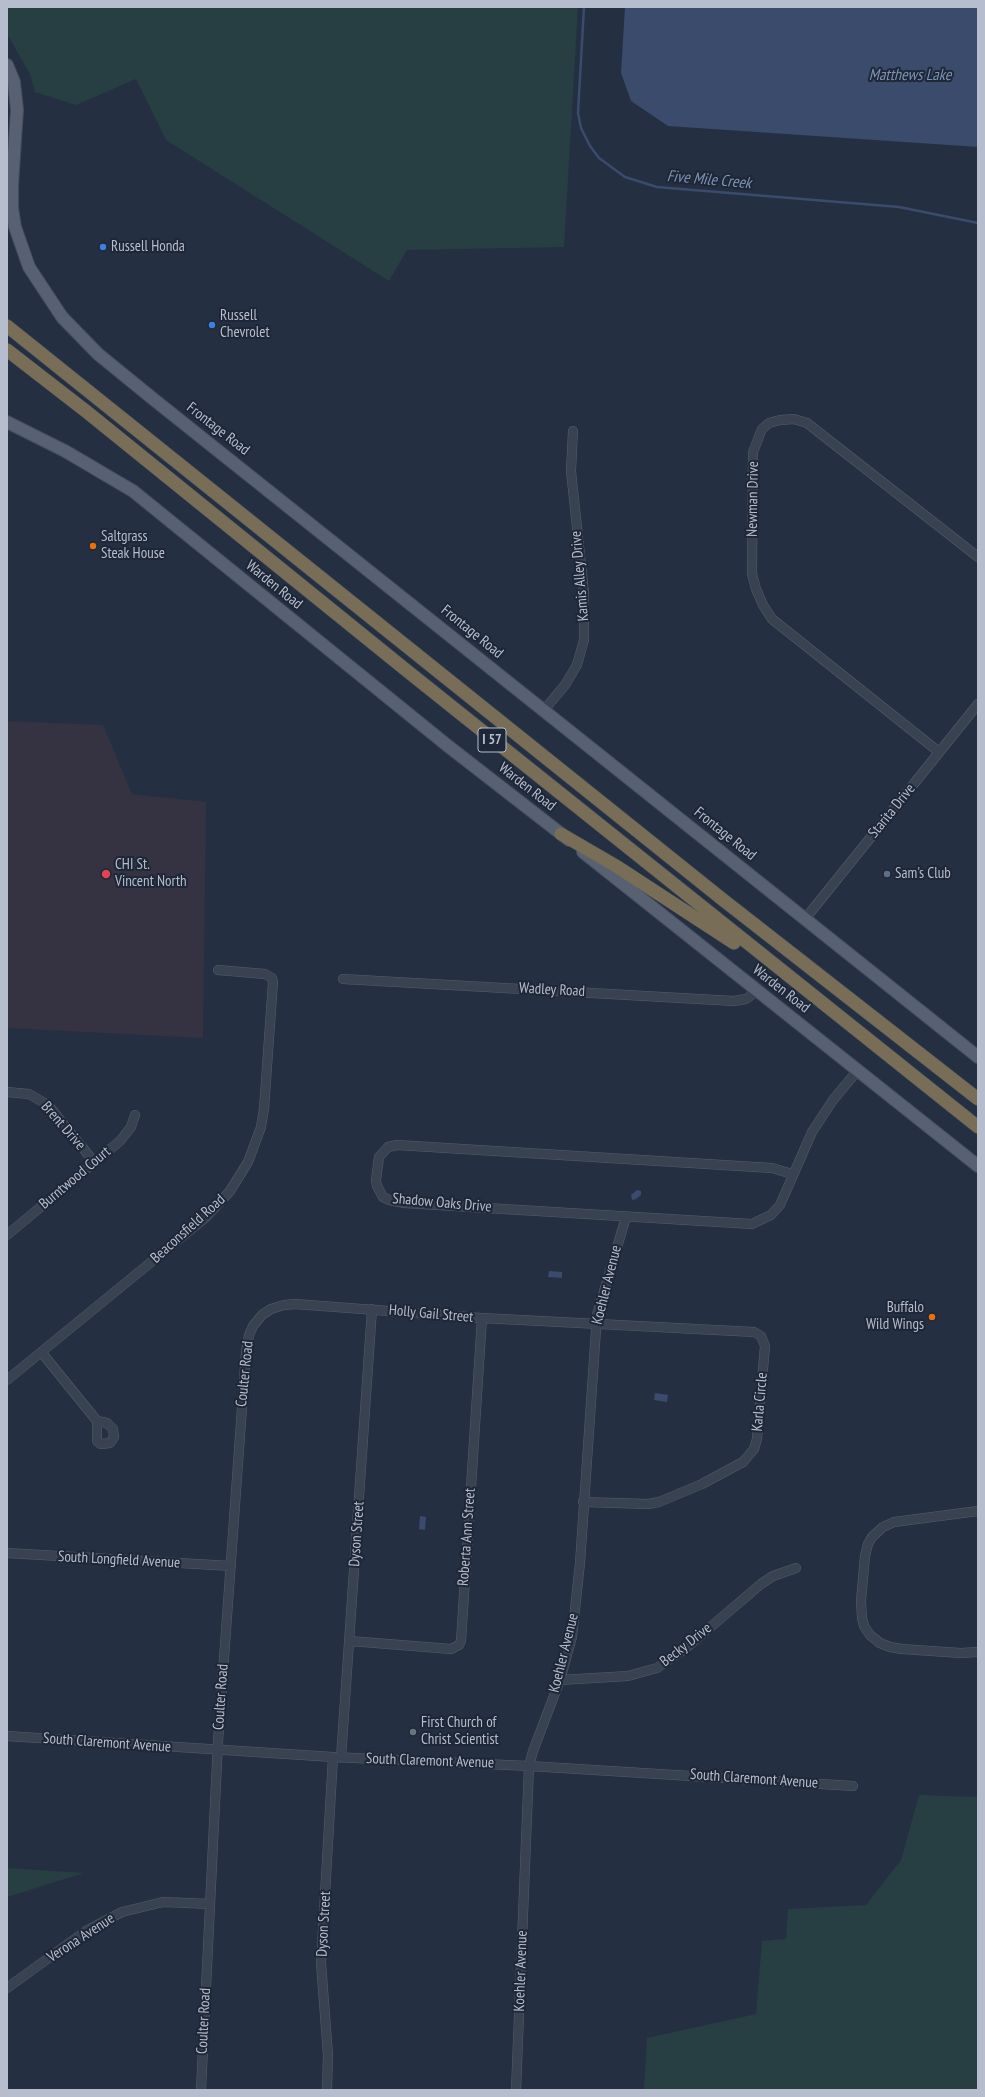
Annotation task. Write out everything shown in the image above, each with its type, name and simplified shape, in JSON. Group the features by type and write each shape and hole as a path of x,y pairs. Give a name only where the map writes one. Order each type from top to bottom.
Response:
{"highway":[{"name":"I 57","path":"7,326 722,899 978,1099"},
{"name":"I 57","path":"7,350 94,417 800,986 978,1127"},
{"path":"561,834 616,866 800,986"}],"main road":[{"path":"7,65 14,82 17,110 12,185"},
{"path":"7,158 12,185"},
{"name":"Frontage Road","path":"12,185 12,208 15,228 29,267 62,317 98,354 978,1057"},
{"path":"7,414 48,443"},
{"name":"Warden Road","path":"7,422 48,443 133,491 448,746 561,834 978,1166"}],"street":[{"name":"Newman Drive","path":"939,752 772,619 763,605 756,589 752,574 753,452 762,429 769,423 780,420 794,419 807,423 978,557"},
{"name":"Kamis Alley Drive","path":"544,710 564,685 576,665 584,640 584,593 571,471 573,431"},
{"name":"Starita Drive","path":"805,919 978,704"},
{"name":"Beaconsfield Road","path":"7,1380 42,1353 205,1218 230,1191 248,1162 261,1127 264,1109 273,982 272,978 265,974 218,970"},
{"name":"Wadley Road","path":"343,979 734,1000 746,998 757,991"},
{"name":"Shadow Oaks Drive","path":"792,1174 772,1168 398,1145 388,1147 378,1157 376,1186 383,1197 389,1200 626,1217 752,1224 762,1221 776,1211 787,1190 792,1174 812,1132 833,1100 858,1070"},
{"name":"Brent Drive","path":"7,1092 29,1094 48,1105 94,1162"},
{"name":"Burntwood Court","path":"7,1235 120,1141 131,1127 135,1115"},
{"name":"Koehler Avenue","path":"516,2090 529,1766 533,1751 560,1680 572,1637 576,1613 597,1315 626,1217"},
{"name":"Holly Gail Street","path":"267,1312 277,1306 294,1304 482,1318 596,1323"},
{"name":"Dyson Street","path":"327,2090 328,2055 322,1963 337,1757 350,1641 372,1310"},
{"name":"Coulter Road","path":"201,2090 217,1750 246,1352 249,1335 253,1326 267,1312"},
{"name":"Roberta Ann Street","path":"350,1641 451,1649 459,1645 461,1641 482,1318"},
{"name":"Karla Circle","path":"583,1502 659,1502 702,1484 743,1462 754,1449 757,1439 765,1346 761,1336 754,1332 596,1323"},
{"path":"42,1353 97,1421"},
{"path":"978,1511 894,1522 883,1527 872,1537 868,1544 865,1556 861,1601 864,1626 870,1635 880,1643 890,1647 902,1649 960,1653 978,1652"},
{"name":"South Longfield Avenue","path":"7,1553 231,1566"},
{"name":"Becky Drive","path":"560,1680 628,1676 657,1668 686,1648 761,1584 773,1576 796,1568"},
{"name":"South Claremont Avenue","path":"7,1736 217,1750 529,1766 853,1786"},
{"name":"Verona Avenue","path":"7,1988 86,1931 122,1912 163,1902 210,1904"}],"shaded area":[{"name":"CHI St. Vincent North","path":"7,721 103,725 132,794 206,802 203,1038 7,1028"}],"green space":[{"path":"7,7 578,7 564,247 407,250 389,281 166,140 136,79 76,105 35,92 30,74 7,34"},
{"path":"919,1795 978,1797 978,2090 644,2090 647,2038 756,2014 762,1941 786,1939 788,1909 866,1905 901,1860"},
{"path":"7,1868 84,1873 7,1897"}],"water":[{"name":"Matthews Lake","path":"625,7 978,7 978,147 668,126 631,101 621,73"},
{"path":"637,1190 641,1191 641,1195 632,1200 631,1195"},
{"path":"549,1271 562,1272 562,1278 548,1277"},
{"path":"655,1393 668,1395 667,1402 654,1400"},
{"path":"420,1516 426,1517 425,1530 419,1529"}],"waterway":[{"name":"Five Mile Creek","path":"584,7 578,113 581,128 590,146 599,158 625,177 657,187 899,207 978,223"}],"place":[{"name":"Russell Honda","path":"103,247"},
{"name":"Russell Chevrolet","path":"212,325"},
{"name":"Saltgrass Steak House","path":"93,546"},
{"name":"CHI St. Vincent North","path":"106,874"},
{"name":"Sam's Club","path":"887,874"},
{"name":"Buffalo Wild Wings","path":"932,1317"},
{"name":"First Church of Christ Scientist","path":"413,1732"}]}
